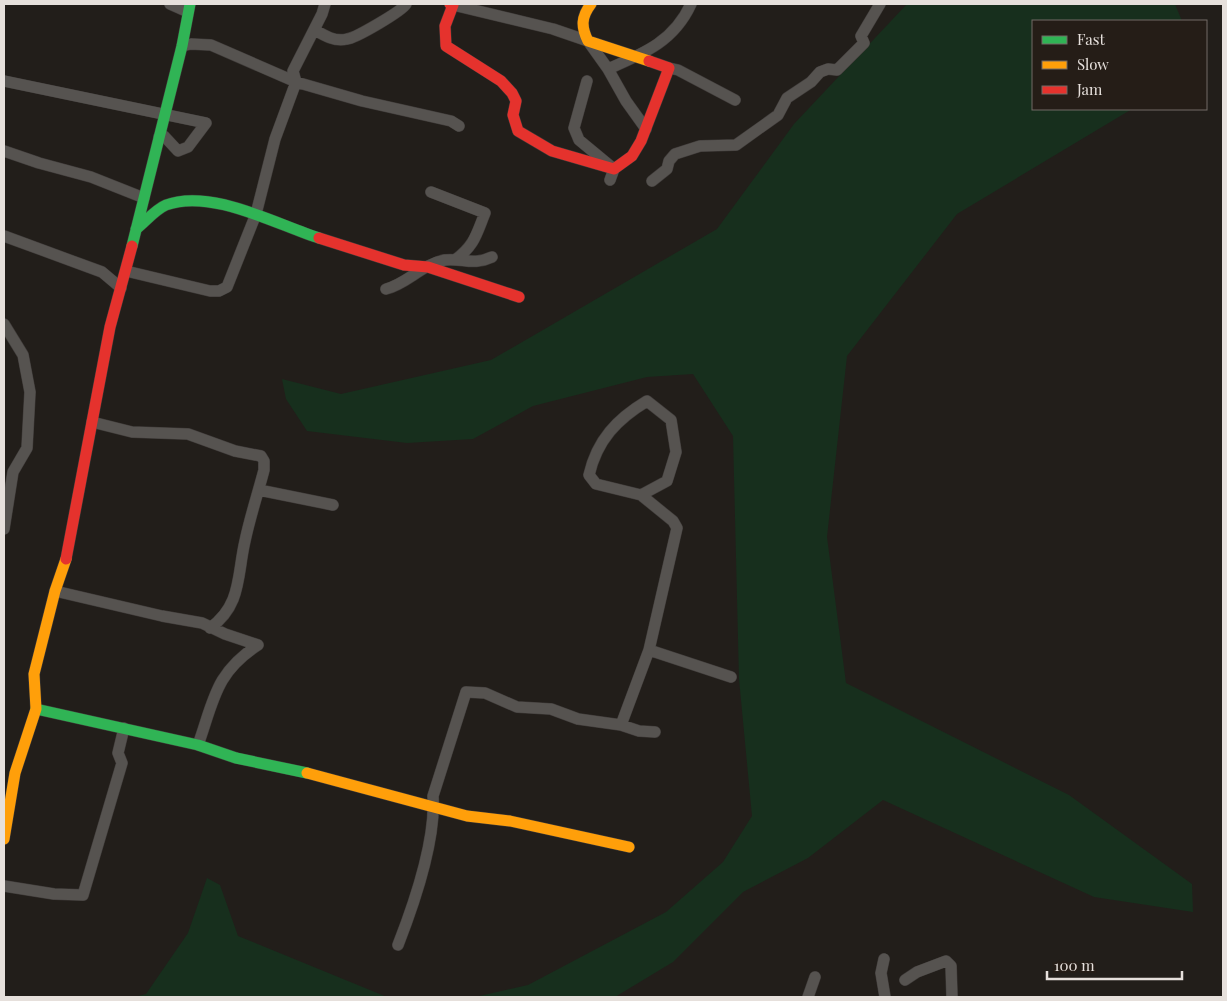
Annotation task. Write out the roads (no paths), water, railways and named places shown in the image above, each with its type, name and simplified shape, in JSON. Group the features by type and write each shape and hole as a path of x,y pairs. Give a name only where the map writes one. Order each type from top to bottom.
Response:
{"street":[{"path":"4,839 15,773 36,709 34,674 55,591 66,558 110,326 126,271 182,46 189,8 170,4"},
{"path":"126,271 210,291 219,291 227,287 232,281 256,214 270,155 296,82 293,71 297,60 315,30 325,4"},
{"path":"315,30 333,40 348,39 387,19 404,8 406,4"},
{"path":"612,175 552,151 518,131 513,115 516,101 512,93 501,81 446,46 446,26 451,4 553,29 678,70 734,100"},
{"path":"591,4 586,11 582,29 646,130"},
{"path":"608,69 664,41 683,22 691,4"},
{"path":"652,181 667,169 669,161 675,154 700,146 736,145 778,115 788,98 811,82 820,72 828,69 837,70 864,43 861,36 880,4"},
{"path":"182,46 191,44 211,45 296,82 348,98 451,121 458,126"},
{"path":"612,175 632,156 646,130 669,68"},
{"path":"4,81 206,123 188,147 178,151 164,136 159,137"},
{"path":"587,81 574,128 579,140 612,175"},
{"path":"4,151 39,163 91,176 144,198"},
{"path":"431,192 485,213 470,249 455,260"},
{"path":"136,229 166,205 204,200 256,214 315,237 384,259 404,265 428,267 519,297"},
{"path":"4,236 102,272 121,288"},
{"path":"386,289 399,286 414,272 446,260 479,263 492,257"},
{"path":"4,324 23,355 30,392 27,448 13,472 4,529"},
{"path":"621,725 649,650 677,528 673,521 641,495 596,484 589,475 593,458 608,432 617,421 647,401 670,420 676,452 667,481 641,495"},
{"path":"92,422 132,432 188,434 249,455 262,456 264,470 244,542 240,576 231,605 223,619 210,628"},
{"path":"259,490 333,506"},
{"path":"55,591 162,616 202,622 210,628 258,645 241,655 218,684 198,745"},
{"path":"649,650 731,677"},
{"path":"398,945 414,902 434,808 433,796 466,692 485,693 517,707 551,709 578,719 621,725 639,731 655,732"},
{"path":"36,709 198,745 236,758 290,768 393,794 434,808 467,816 510,821 629,846"},
{"path":"4,886 54,894 83,896 122,763 118,753 124,728"},
{"path":"884,959 881,974 885,997"},
{"path":"906,980 923,969 946,962 951,966 952,997"},
{"path":"808,997 815,977"}]}
